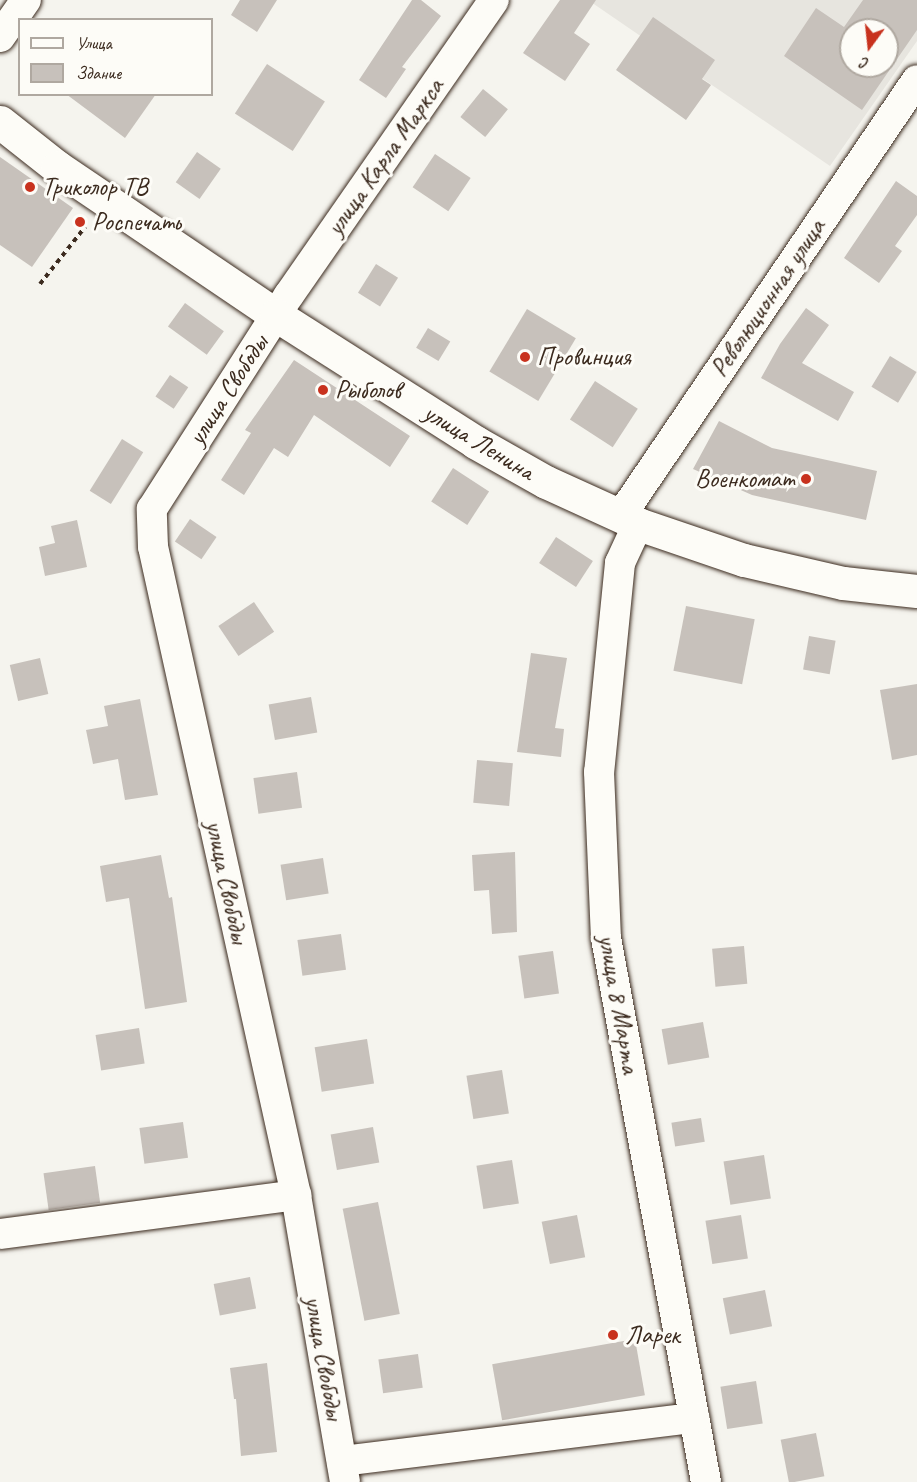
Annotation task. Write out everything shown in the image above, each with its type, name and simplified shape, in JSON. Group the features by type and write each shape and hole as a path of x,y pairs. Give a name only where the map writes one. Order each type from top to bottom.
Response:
{"main road":[{"name":"улица Ленина","path":"0,122 57,167 276,315 475,442 546,482 629,520 744,560 843,583 917,591"}],"street":[{"name":"улица Карла Маркса","path":"276,315 494,0"},
{"name":"Революционная улица","path":"629,520 917,80"},
{"name":"улица Свободы","path":"276,315 152,509 153,547 296,1196 344,1472"},
{"name":"улица 8 Марта","path":"629,520 620,563 599,772 606,938 706,1482"},
{"path":"0,1234 296,1196"},
{"path":"344,1472 694,1418"}],"path":[{"path":"40,284 86,227"}],"shaded area":[{"path":"588,0 917,0 917,41 899,67 899,18 839,18 839,78 891,78 830,166"}],"building":[{"path":"240,0 277,0 257,32 231,15"},
{"path":"412,0 421,0 441,16 402,67 406,69 386,98 359,80"},
{"path":"560,0 596,0 574,33 590,44 565,81 523,53"},
{"path":"863,0 917,0 917,30 899,56 899,18 850,18"},
{"path":"816,8 839,24 839,78 884,78 862,110 784,56"},
{"path":"653,17 715,60 702,79 711,85 686,120 616,70"},
{"path":"267,64 325,102 293,151 235,113"},
{"path":"483,89 508,109 485,137 460,117"},
{"path":"69,96 155,96 125,138"},
{"path":"197,152 221,169 200,199 176,182"},
{"path":"435,154 471,178 448,211 413,187"},
{"path":"0,157 73,208 32,267 0,245"},
{"path":"896,181 917,196 917,215 895,246 902,251 879,283 844,258"},
{"path":"376,264 398,278 380,307 358,293"},
{"path":"185,303 224,331 207,355 168,326"},
{"path":"806,308 829,325 802,363 854,392 838,421 761,378 780,344"},
{"path":"527,309 576,338 538,401 489,372"},
{"path":"428,328 450,341 438,361 416,348"},
{"path":"890,356 917,372 898,403 871,387"},
{"path":"294,360 410,436 390,467 314,415 288,457 274,448 244,495 221,480 251,433 245,430"},
{"path":"170,375 188,387 174,409 155,397"},
{"path":"595,381 638,409 613,447 570,420"},
{"path":"719,421 772,448 877,471 866,520 752,495 693,469"},
{"path":"122,439 143,452 111,504 90,491"},
{"path":"453,468 489,491 467,525 431,502"},
{"path":"190,519 217,537 201,559 175,541"},
{"path":"77,520 87,567 45,576 39,547 55,543 51,526"},
{"path":"556,537 593,561 576,587 539,563"},
{"path":"254,602 274,632 238,656 218,626"},
{"path":"686,606 755,619 742,684 673,671"},
{"path":"809,636 836,641 830,674 803,669"},
{"path":"531,653 567,658 555,728 564,729 561,757 517,752"},
{"path":"40,658 48,694 18,701 10,665"},
{"path":"917,684 917,755 892,760 880,690"},
{"path":"311,697 317,732 275,740 269,704"},
{"path":"140,699 158,795 125,800 118,759 93,764 86,730 108,726 104,706"},
{"path":"477,760 513,763 509,806 473,803"},
{"path":"297,772 302,808 258,814 253,778"},
{"path":"515,852 517,932 492,934 489,890 474,891 472,855"},
{"path":"161,855 169,898 172,897 187,1002 145,1009 129,898 106,902 100,866"},
{"path":"323,858 329,894 286,900 281,865"},
{"path":"341,934 346,970 302,976 297,940"},
{"path":"744,946 747,984 715,987 712,949"},
{"path":"553,951 559,994 524,998 518,956"},
{"path":"703,1022 709,1057 668,1065 662,1029"},
{"path":"139,1028 145,1064 101,1070 96,1035"},
{"path":"367,1039 374,1083 322,1092 315,1047"},
{"path":"502,1070 509,1113 473,1119 466,1076"},
{"path":"701,1118 705,1142 675,1146 671,1123"},
{"path":"183,1122 188,1158 144,1164 139,1128"},
{"path":"373,1127 379,1162 337,1170 331,1134"},
{"path":"764,1155 771,1198 730,1205 724,1161"},
{"path":"512,1160 519,1203 483,1209 476,1166"},
{"path":"95,1166 100,1203 49,1210 44,1173"},
{"path":"378,1202 400,1314 364,1321 343,1209"},
{"path":"577,1215 585,1257 550,1264 542,1222"},
{"path":"741,1215 748,1258 712,1264 705,1221"},
{"path":"250,1277 256,1308 220,1315 214,1284"},
{"path":"765,1290 772,1326 730,1335 723,1298"},
{"path":"635,1339 645,1395 502,1420 492,1364"},
{"path":"418,1354 423,1388 383,1393 378,1360"},
{"path":"267,1363 277,1452 241,1456 236,1399 234,1399 230,1368"},
{"path":"756,1381 763,1423 727,1429 720,1387"},
{"path":"816,1433 824,1476 789,1482 781,1440"}],"place":[{"name":"Триколор ТВ","path":"30,187"},
{"name":"Роспечать","path":"80,222"},
{"name":"Провинция","path":"525,357"},
{"name":"Рыболов","path":"323,390"},
{"name":"Военкомат","path":"806,479"},
{"name":"Ларек","path":"613,1335"}]}
